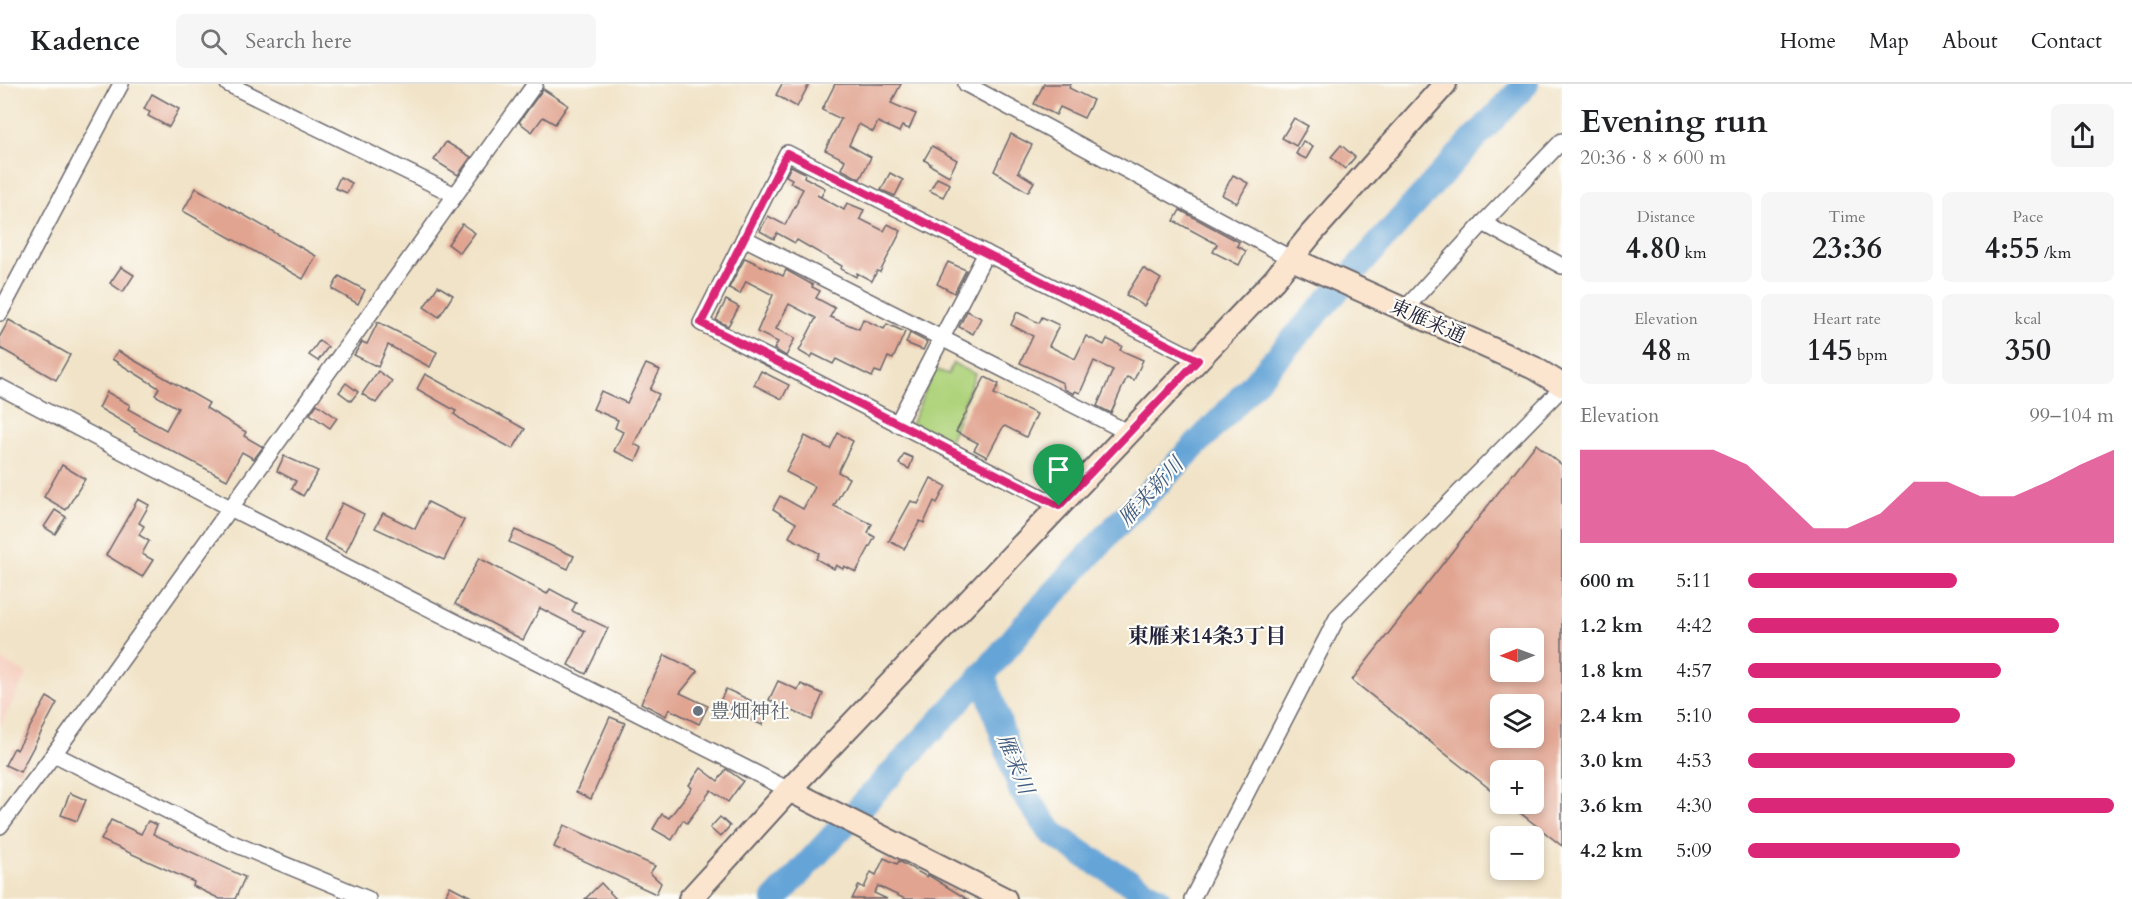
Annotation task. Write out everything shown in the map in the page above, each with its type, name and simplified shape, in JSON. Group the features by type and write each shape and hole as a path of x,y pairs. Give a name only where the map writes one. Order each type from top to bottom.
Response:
{"street":[{"path":"0,313 121,84"},
{"path":"228,84 455,195"},
{"path":"0,826 534,84"},
{"path":"966,84 1300,263"},
{"path":"690,899 789,790 1198,360 1300,263 1312,233 1445,84"},
{"path":"1396,307 1483,223 1562,141"},
{"path":"1059,506 701,323 787,153 1198,360"},
{"path":"1483,223 1562,266"},
{"path":"744,238 1129,433"},
{"path":"897,424 986,253"},
{"name":"東雁来通","path":"1300,263 1534,368 1562,386"},
{"path":"1192,899 1338,616 1562,386"},
{"path":"0,387 230,508 874,833 992,896"},
{"path":"54,754 230,842 368,899"}],"shaded area":[{"path":"0,659 27,674 0,727"}],"green space":[{"path":"953,363 975,374 949,443 911,425 934,369 948,374"}],"building":[{"path":"782,84 809,84 797,107 776,95"},
{"path":"835,84 901,84 891,103 916,114 909,129 902,126 899,132 878,122 873,132 859,124 849,145 871,157 860,179 841,169 845,160 825,150 841,119 822,110"},
{"path":"1044,84 1071,84 1069,88 1093,100 1084,118 1060,107 1056,115 1034,104"},
{"path":"543,89 568,105 555,124 543,117 532,132 519,122"},
{"path":"152,94 179,109 169,127 148,116 150,112 144,109"},
{"path":"1294,118 1308,126 1296,146 1282,138"},
{"path":"1011,134 1032,145 1018,172 1034,182 1028,192 994,171"},
{"path":"1303,141 1313,147 1306,159 1296,154"},
{"path":"446,142 471,157 458,175 434,160"},
{"path":"1341,145 1355,157 1345,169 1331,157"},
{"path":"932,146 957,160 949,176 924,160"},
{"path":"791,166 805,173 804,177 825,188 821,197 817,195 844,210 847,203 864,210 860,219 884,231 888,224 901,231 880,272 877,271 872,281 857,273 856,277 841,269 842,266 797,240 795,243 777,233 774,239 760,231 768,216 785,225 798,201 803,189 790,183 792,179 786,176"},
{"path":"890,173 903,180 895,196 881,190"},
{"path":"1233,175 1248,183 1237,203 1222,195"},
{"path":"340,177 352,183 347,193 335,188"},
{"path":"937,178 950,184 943,197 930,191"},
{"path":"196,188 316,256 303,279 183,211"},
{"path":"1180,210 1239,242 1237,246 1246,251 1239,265 1213,252 1217,244 1174,221"},
{"path":"462,224 475,233 460,253 448,244"},
{"path":"745,258 783,276 786,270 813,285 812,287 820,291 816,298 835,308 830,317 859,329 863,319 884,329 887,324 905,332 893,359 888,357 881,373 875,371 872,377 836,359 833,364 813,354 811,358 799,351 816,318 789,304 776,329 795,338 786,356 774,349 778,342 757,332 773,295 746,281 740,294 729,288"},
{"path":"948,262 966,270 954,293 937,284"},
{"path":"121,267 134,275 123,292 110,283"},
{"path":"1143,268 1161,279 1144,306 1126,295"},
{"path":"339,276 365,290 358,304 332,289"},
{"path":"438,286 453,295 439,317 424,307"},
{"path":"726,300 739,307 728,326 716,320"},
{"path":"967,311 981,318 973,334 959,327"},
{"path":"1017,312 1039,323 1042,317 1059,325 1049,346 1075,359 1086,336 1104,345 1107,339 1122,346 1120,350 1143,360 1134,380 1127,377 1111,413 1097,406 1113,370 1094,361 1080,393 1075,391 1074,394 1064,389 1063,383 1020,363 1033,336 1011,325"},
{"path":"9,320 70,355 56,380 0,348 0,336"},
{"path":"378,322 437,352 430,367 388,345 378,367 354,355 362,342 367,344"},
{"path":"910,333 927,342 923,350 906,343"},
{"path":"319,341 328,347 318,361 309,355"},
{"path":"118,351 209,403 206,408 246,432 244,436 263,447 254,459 242,452 227,480 134,431 135,429 99,408 107,392 130,405 128,409 166,430 178,408 155,395 159,388 112,359"},
{"path":"646,364 660,370 650,390 659,394 634,444 642,448 636,461 614,451 623,432 615,428 618,420 593,409 601,391 627,403"},
{"path":"378,371 392,381 376,403 362,394"},
{"path":"761,371 789,385 782,399 754,385"},
{"path":"425,374 525,429 513,449 469,425 454,414 456,411 417,389"},
{"path":"985,377 999,384 994,394 1037,414 1026,437 1003,427 987,457 974,450 978,443 956,432"},
{"path":"346,383 358,392 351,401 339,392"},
{"path":"317,404 337,418 330,428 310,414"},
{"path":"838,433 853,441 838,472 849,478 834,506 872,524 868,533 875,537 856,572 844,566 843,569 836,565 834,569 816,559 819,553 789,537 796,523 773,509 780,496 803,509 815,487 786,472 805,436 830,449"},
{"path":"1536,444 1562,465 1562,846 1544,832 1544,826 1537,826 1522,814 1544,814 1544,760 1490,760 1490,789 1352,680"},
{"path":"904,454 913,458 909,469 899,464"},
{"path":"284,456 318,471 303,496 292,489 296,481 277,471"},
{"path":"62,465 85,479 66,510 44,497"},
{"path":"931,478 946,486 937,503 934,501 924,523 920,521 904,549 889,541 911,501 918,504"},
{"path":"138,499 149,505 139,523 144,526 139,535 149,541 142,554 153,560 142,577 106,555"},
{"path":"428,502 464,520 444,560 375,528 383,513 415,529"},
{"path":"342,503 364,514 346,552 324,540"},
{"path":"55,510 66,517 55,534 44,527"},
{"path":"515,530 574,556 568,569 509,542"},
{"path":"479,558 547,594 550,589 576,603 572,611 608,628 586,674 568,665 585,631 540,608 523,640 455,604"},
{"path":"665,655 698,671 680,693 708,706 699,724 669,709 666,716 641,703"},
{"path":"778,681 798,690 801,684 823,694 812,720 769,700"},
{"path":"726,689 769,709 762,725 718,705"},
{"path":"47,697 57,703 20,772 5,765 14,748 17,750"},
{"path":"610,717 625,723 591,799 576,792"},
{"path":"701,768 718,781 726,769 743,781 728,802 711,790 687,823 683,820 672,840 653,829 662,814 669,818 692,788 689,785"},
{"path":"70,793 86,800 77,821 61,815"},
{"path":"720,817 730,826 720,837 710,828"},
{"path":"111,820 141,834 148,821 157,825 153,834 245,877 235,899 220,899 193,886 194,882 101,840"},
{"path":"564,825 655,866 650,873 661,883 656,894 554,847"},
{"path":"884,858 897,864 899,861 927,877 928,875 967,899 905,899 878,886 874,893 887,899 852,899 859,885 864,888 871,872 876,875"},
{"path":"601,883 616,899 585,899"},
{"path":"450,886 475,899 444,899"}],"waterway":[{"name":"雁来新川","path":"775,899 983,675 1031,618 1116,526 1227,413 1456,158 1526,84"},
{"name":"雁来川","path":"983,675 1021,790 1051,832 1084,855 1158,899"}],"place":[{"name":"豊畑神社","path":"698,711"}],"district":[{"name":"東雁来14条3丁目","path":"1207,636"}],"route":[{"path":"787,153 1198,360 1059,506 701,323 787,153"}]}
